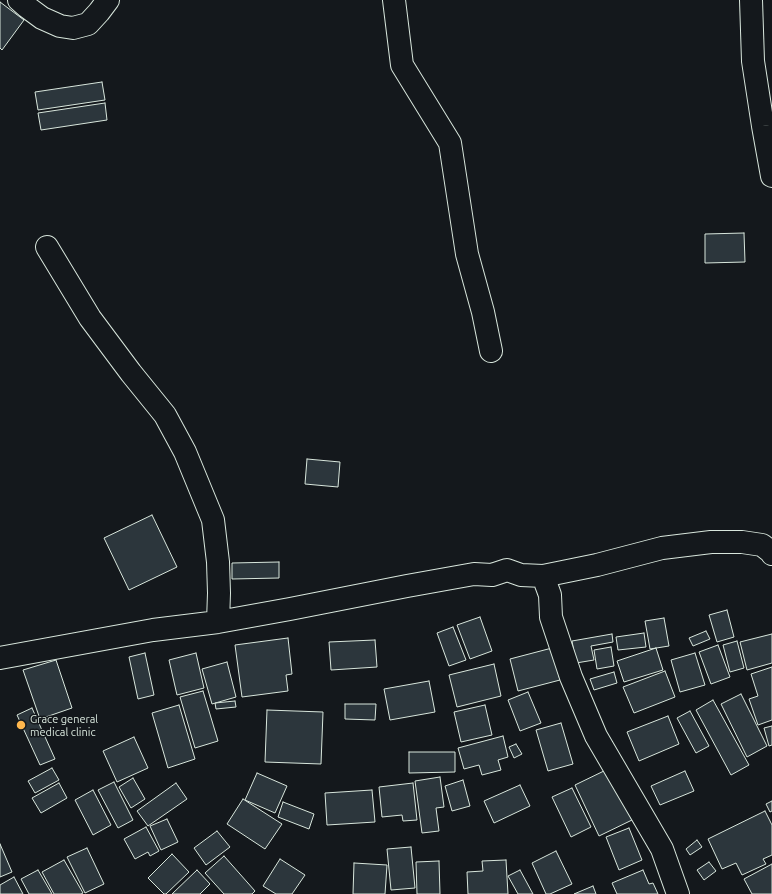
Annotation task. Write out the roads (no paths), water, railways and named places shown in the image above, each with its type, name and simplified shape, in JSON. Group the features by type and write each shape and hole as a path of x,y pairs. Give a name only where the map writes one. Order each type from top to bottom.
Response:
{"street":[{"path":"19,0 42,18 60,26 73,28 88,24 108,0"},
{"path":"394,0 402,65 450,143 467,254 483,312 491,351"},
{"path":"751,0 753,60 772,176"},
{"path":"47,247 90,318 131,373 165,414 185,452 213,520 218,562 218,622"},
{"path":"0,658 153,630 218,622 474,574 492,575 507,570 521,575 543,576 597,565 662,548 710,542 742,542 762,545 772,552"},
{"path":"543,576 550,595 551,617 574,683 596,736 662,849 678,894"}],"place":[{"name":"Grace general medical clinic","path":"21,725"}]}
